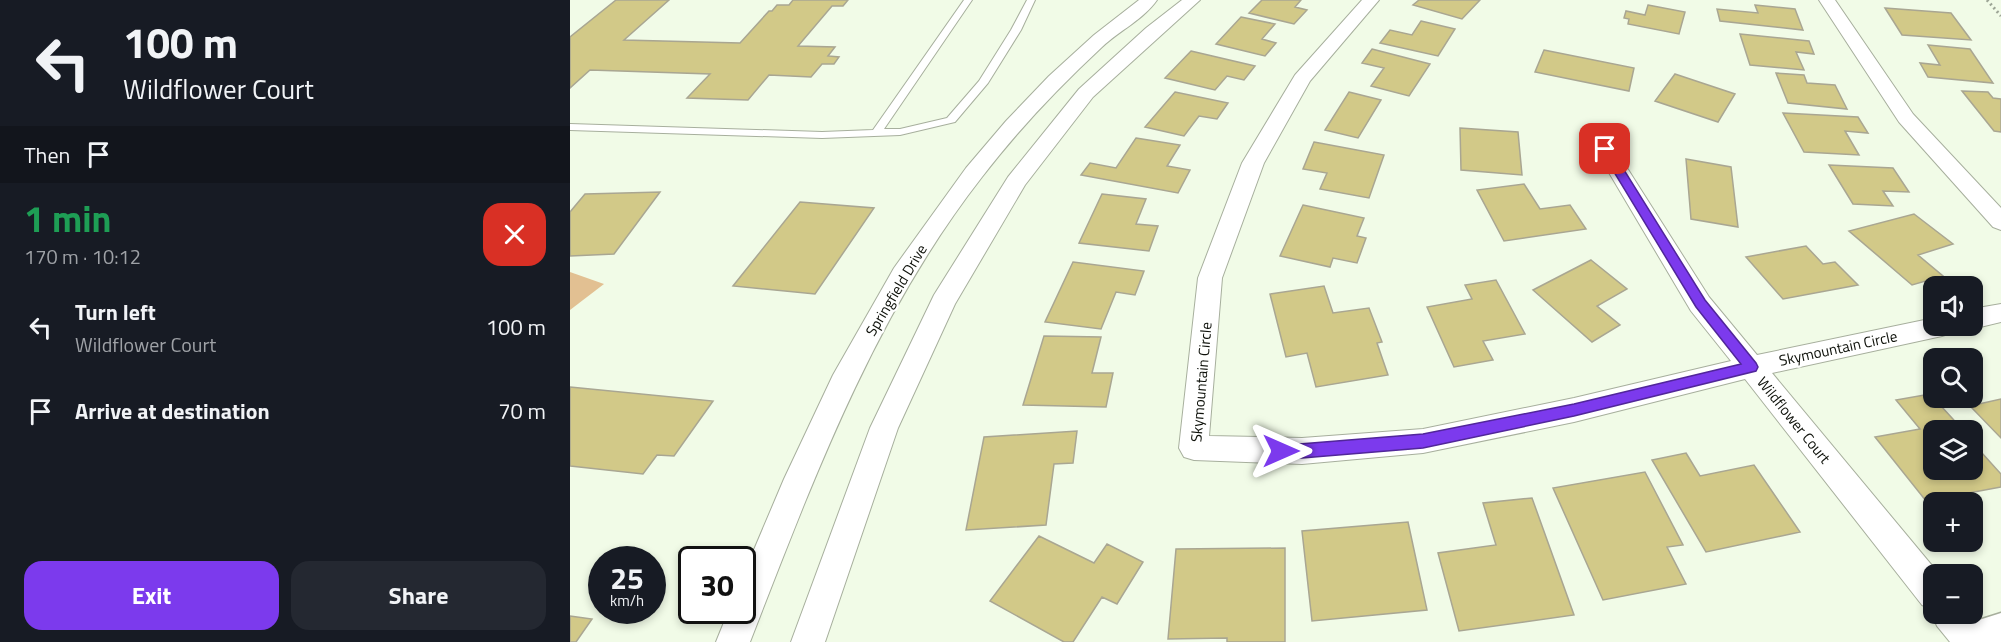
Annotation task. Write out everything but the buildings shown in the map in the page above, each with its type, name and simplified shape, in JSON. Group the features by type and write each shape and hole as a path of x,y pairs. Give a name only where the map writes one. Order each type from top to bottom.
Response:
{"street":[{"name":"Springfield Drive","path":"733,642 777,533 844,383 910,263 966,183 1017,120 1052,82 1121,21 1149,0"},
{"path":"808,642 884,428 943,302 1016,182 1086,93 1152,32 1192,0"},
{"name":"Skymountain Circle","path":"1371,0 1302,78 1253,163 1210,278 1194,448 1302,451 1423,441 1574,410 1751,367 1923,330"},
{"path":"1827,0 1906,118 2001,222"},
{"name":"Wildflower Court","path":"1605,149 1700,304 1923,580"},
{"path":"1983,317 2001,313"},
{"path":"1958,624 1974,642 2001,635"}],"lane":[{"path":"876,133 968,0"},
{"path":"570,127 822,135 900,132 951,120 983,83 1016,30 1031,0"}],"path":[{"path":"1988,0 2001,16"}],"shaded area":[{"path":"570,272 604,284 570,310"}],"route":[{"path":"1281,451 1423,441 1574,410 1751,367 1700,304 1605,149"}]}
